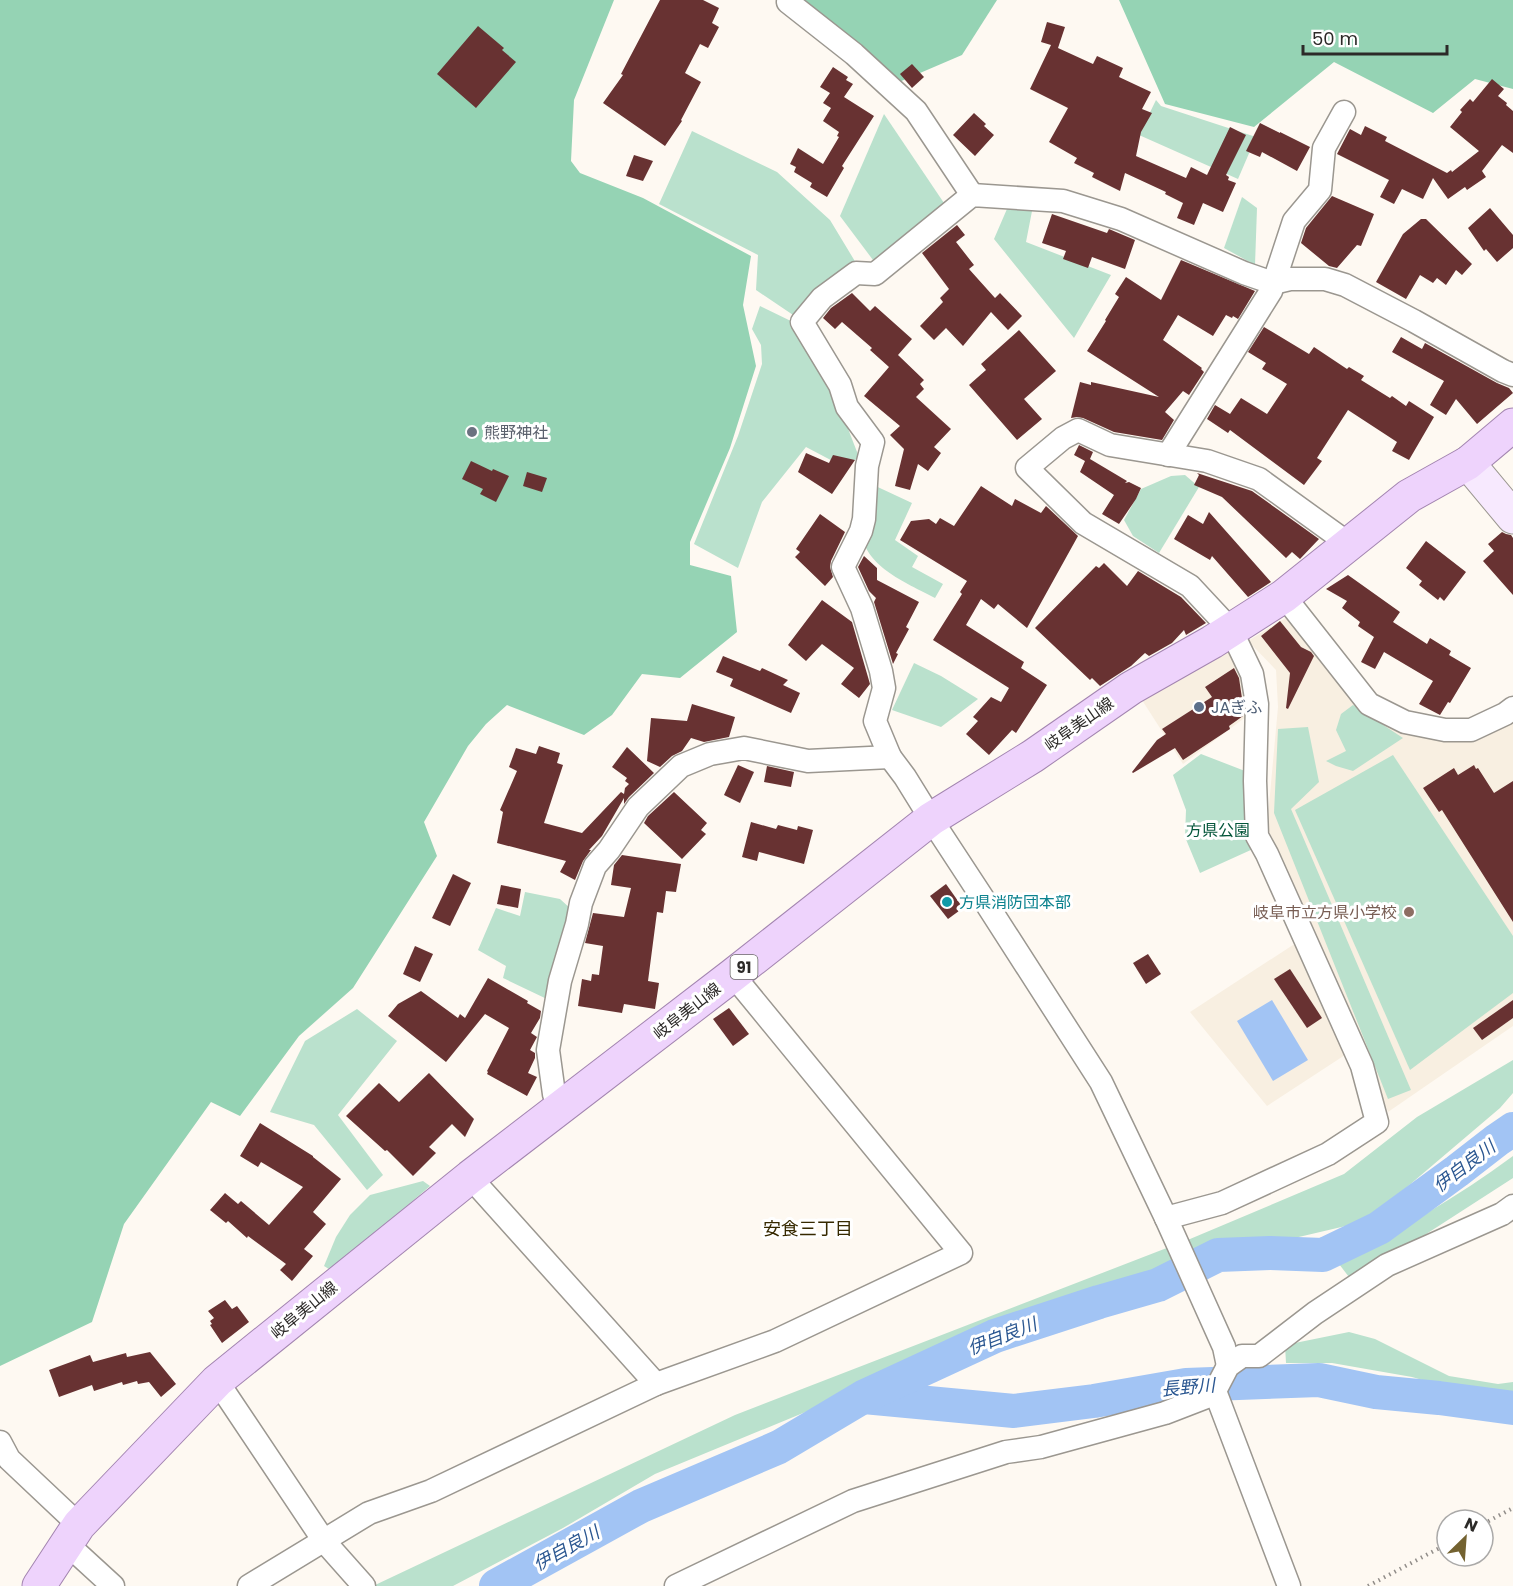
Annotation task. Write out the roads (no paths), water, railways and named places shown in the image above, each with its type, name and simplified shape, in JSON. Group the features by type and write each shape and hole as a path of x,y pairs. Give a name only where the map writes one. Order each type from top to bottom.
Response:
{"main road":[{"name":"岐阜美山線","path":"39,1586 72,1534 217,1381 470,1177 931,819 1033,756 1131,688 1231,630 1284,596 1409,496 1468,463 1513,425"},
{"path":"1468,463 1513,516"}],"street":[{"path":"788,2 854,54 916,111 972,195"},
{"path":"1168,455 1271,291 1294,221 1320,190 1324,148 1344,112"},
{"path":"676,1586 853,1501 1006,1452 1041,1447 1165,1413 1209,1396 1215,1391 1226,1357 1167,1222 1101,1082 890,757 874,721 884,688 881,671 862,608 843,567 861,531 864,519 867,466 873,442 847,407 840,385 802,322 822,298 856,273 875,274 972,195 1063,201 1121,219 1244,273 1273,283 1290,279 1325,279 1346,285 1513,375"},
{"path":"1167,1222 1222,1203 1328,1154 1377,1122 1362,1066 1257,836 1255,781 1257,704 1252,674 1231,630 1190,586 1083,523 1027,468 1063,438 1078,430 1110,445 1207,461 1259,479 1349,544"},
{"path":"1284,596 1369,704 1405,722 1445,730 1471,730 1513,708"},
{"path":"559,1110 554,1094 548,1050 560,981 581,903 595,867 638,807 681,766 710,754 744,748 808,761 890,757"},
{"path":"249,1586 369,1513 431,1491 656,1384 776,1341 961,1253 733,975"},
{"path":"470,1177 656,1384"},
{"path":"1226,1357 1259,1356 1315,1313 1387,1265 1502,1214 1513,1206"},
{"path":"217,1381 324,1540 364,1586"},
{"path":"1215,1391 1289,1586"},
{"path":"0,1442 9,1459 113,1586"}],"water":[{"path":"1272,1000 1308,1060 1273,1081 1237,1021"}],"waterway":[{"name":"伊自良川","path":"496,1586 641,1506 779,1447 863,1397 995,1336 1158,1285 1218,1255 1270,1253 1323,1255 1379,1228 1513,1129"},
{"name":"長野川","path":"864,1397 1014,1411 1094,1401 1186,1385 1319,1380 1376,1392 1513,1408"}],"place":[{"name":"熊野神社","path":"472,432"},
{"name":"JAぎふ","path":"1199,707"},
{"name":"方県消防団本部","path":"947,902"},
{"name":"岐阜市立方県小学校","path":"1409,912"}],"district":[{"name":"安食三丁目","path":"808,1228"}],"park label":[{"name":"方県公園","path":"1218,830"}]}
